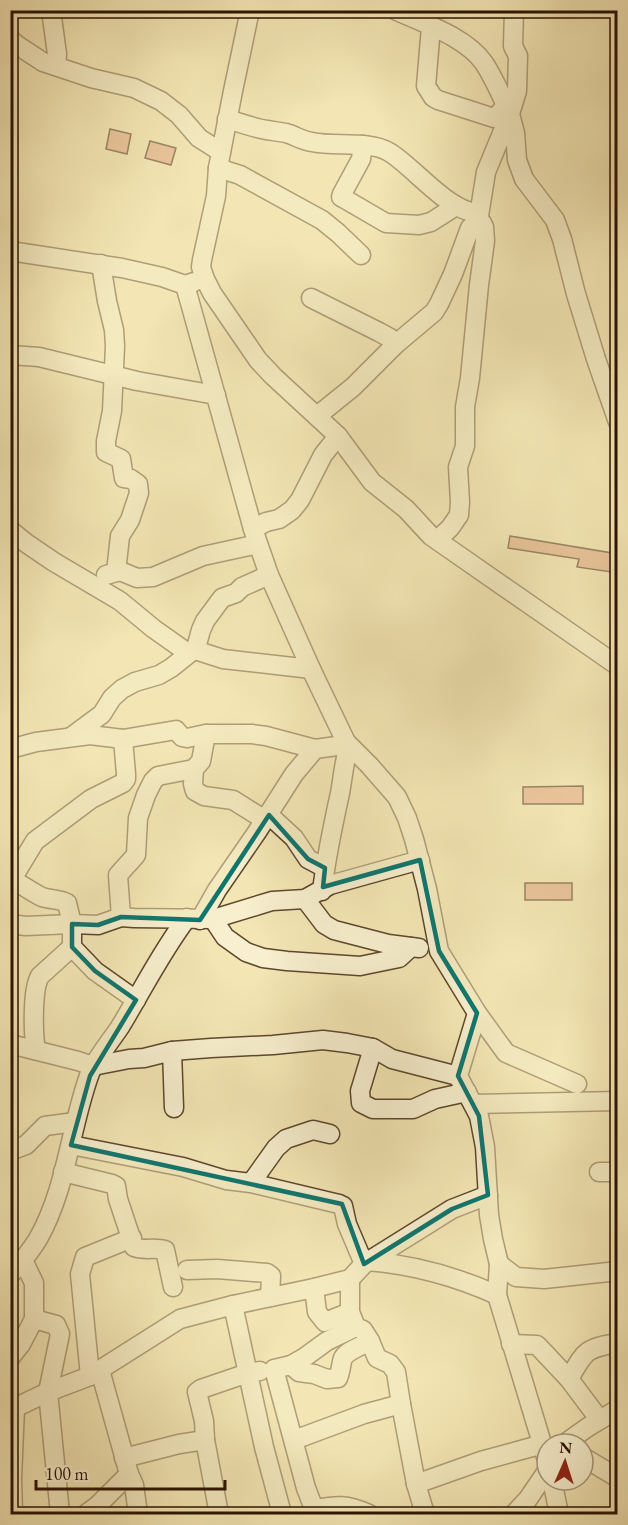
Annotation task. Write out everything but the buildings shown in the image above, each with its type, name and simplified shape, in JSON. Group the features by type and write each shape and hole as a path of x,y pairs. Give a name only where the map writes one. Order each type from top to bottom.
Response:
{"street":[{"path":"51,10 57,54 56,66"},
{"path":"250,10 219,160 216,196 201,267 212,293 258,360 338,436 372,482 406,509 431,536 618,666"},
{"path":"395,10 460,41 483,62 508,109 515,133 519,169 555,220 576,294 618,422"},
{"path":"317,416 353,387 396,344 434,312 439,304 470,228 478,217 486,172 508,109 517,91 518,56 513,46 514,10"},
{"path":"431,27 426,86 432,97 494,118 508,109"},
{"path":"10,39 44,62 91,78 134,88 160,101 179,115 219,160 240,175 322,219 361,255"},
{"path":"227,119 285,133 309,142 371,146 388,151 449,202 478,217 484,227 485,241 465,407 465,446 458,467 459,515 450,528 437,540"},
{"path":"363,146 361,159 341,197 386,224 419,225 431,222 456,206"},
{"path":"10,251 101,264 162,277 184,285 205,279"},
{"path":"101,264 114,330 112,411 106,452 121,459 124,478 131,479 138,484 139,493 130,520 120,536 116,572"},
{"path":"184,285 255,536 269,575 338,728 348,744 397,797 407,818 428,889 439,951 477,1013 506,1053 577,1084"},
{"path":"311,298 379,332 396,344"},
{"path":"10,356 39,357 114,375 216,395"},
{"path":"87,582 120,571 137,578 153,577 255,536 266,522 279,519 292,510 300,500 323,455 338,436"},
{"path":"10,530 18,545 120,601 154,629 192,651 223,659 311,669"},
{"path":"70,738 102,714 112,698 122,689 135,682 159,675 192,651 205,621 222,598 236,594 242,587 269,575"},
{"path":"10,750 36,742 90,735 123,739 176,730 187,738 226,733 266,736 315,749 348,744"},
{"path":"206,734 201,761 194,769 195,791 204,796 233,800 267,818 294,838 309,859 325,868"},
{"path":"123,739 126,774 123,783 91,799 35,841 11,879 39,896 67,903 72,924 72,947 95,972 136,1000"},
{"path":"322,891 348,744"},
{"path":"10,1275 38,1239 49,1216 93,1066 114,1037 167,946 200,919 294,774 315,749"},
{"path":"121,916 118,875 136,855 138,818 146,795 158,776 194,769"},
{"path":"10,924 26,926 98,925 121,916 200,919 272,901 305,899 330,885 420,860"},
{"path":"305,899 324,924 334,930 388,944 439,951"},
{"path":"200,919 246,952 263,958 360,966 399,958 411,947"},
{"path":"36,1050 37,982 40,976 72,947"},
{"path":"477,1013 466,1091 479,1116 485,1147 493,1239 499,1264 497,1294 539,1432"},
{"path":"10,1044 93,1066 172,1051 322,1040 373,1048 392,1059 466,1091"},
{"path":"373,1048 360,1091 361,1103 373,1109 413,1109 435,1099 466,1091 618,1101"},
{"path":"172,1051 174,1108"},
{"path":"10,1151 26,1145 45,1126 75,1122"},
{"path":"251,1183 276,1148 286,1139 313,1130 330,1134"},
{"path":"70,1145 183,1167 226,1180 251,1183 339,1204 343,1206 347,1224 366,1262"},
{"path":"63,1172 116,1186 134,1247 165,1250 173,1287"},
{"path":"599,1172 618,1172"},
{"path":"13,1515 13,1409 95,1373 180,1319 350,1279 366,1262 452,1209 488,1195"},
{"path":"132,1238 85,1257 80,1274 95,1373 134,1485 138,1515"},
{"path":"10,1358 21,1344 34,1319 34,1283 23,1260"},
{"path":"366,1262 401,1265 434,1272 467,1281 497,1294"},
{"path":"499,1264 516,1276 544,1280 618,1271"},
{"path":"187,1270 217,1269 267,1273 271,1276 270,1297"},
{"path":"350,1279 353,1320 363,1330 378,1358 390,1364 396,1372 419,1513"},
{"path":"314,1288 317,1312 325,1322 353,1320"},
{"path":"233,1305 264,1447 282,1515"},
{"path":"34,1319 56,1325 60,1334 48,1392 60,1515"},
{"path":"219,1515 197,1392 248,1373 282,1367 305,1357 353,1320"},
{"path":"282,1367 327,1379 338,1378 342,1371 343,1359 349,1352 370,1341"},
{"path":"568,1379 581,1357 594,1346 618,1343"},
{"path":"511,1344 537,1345 568,1379 599,1419"},
{"path":"282,1367 294,1440 306,1488 315,1512 336,1505 352,1507 369,1515"},
{"path":"294,1440 364,1414 401,1404"},
{"path":"581,1432 599,1419 617,1411"},
{"path":"86,1515 97,1506 127,1466 178,1444 205,1440"},
{"path":"416,1484 481,1461 535,1453"},
{"path":"595,1464 618,1478"},
{"path":"514,1515 535,1489"},
{"path":"554,1492 559,1515"}],"highlighted area":[{"path":"269,815 308,859 325,868 323,887 420,860 439,951 477,1013 458,1076 479,1116 488,1195 452,1209 364,1264 342,1204 71,1145 90,1076 136,1000 95,971 72,947 72,924 98,925 121,917 200,920"}]}
